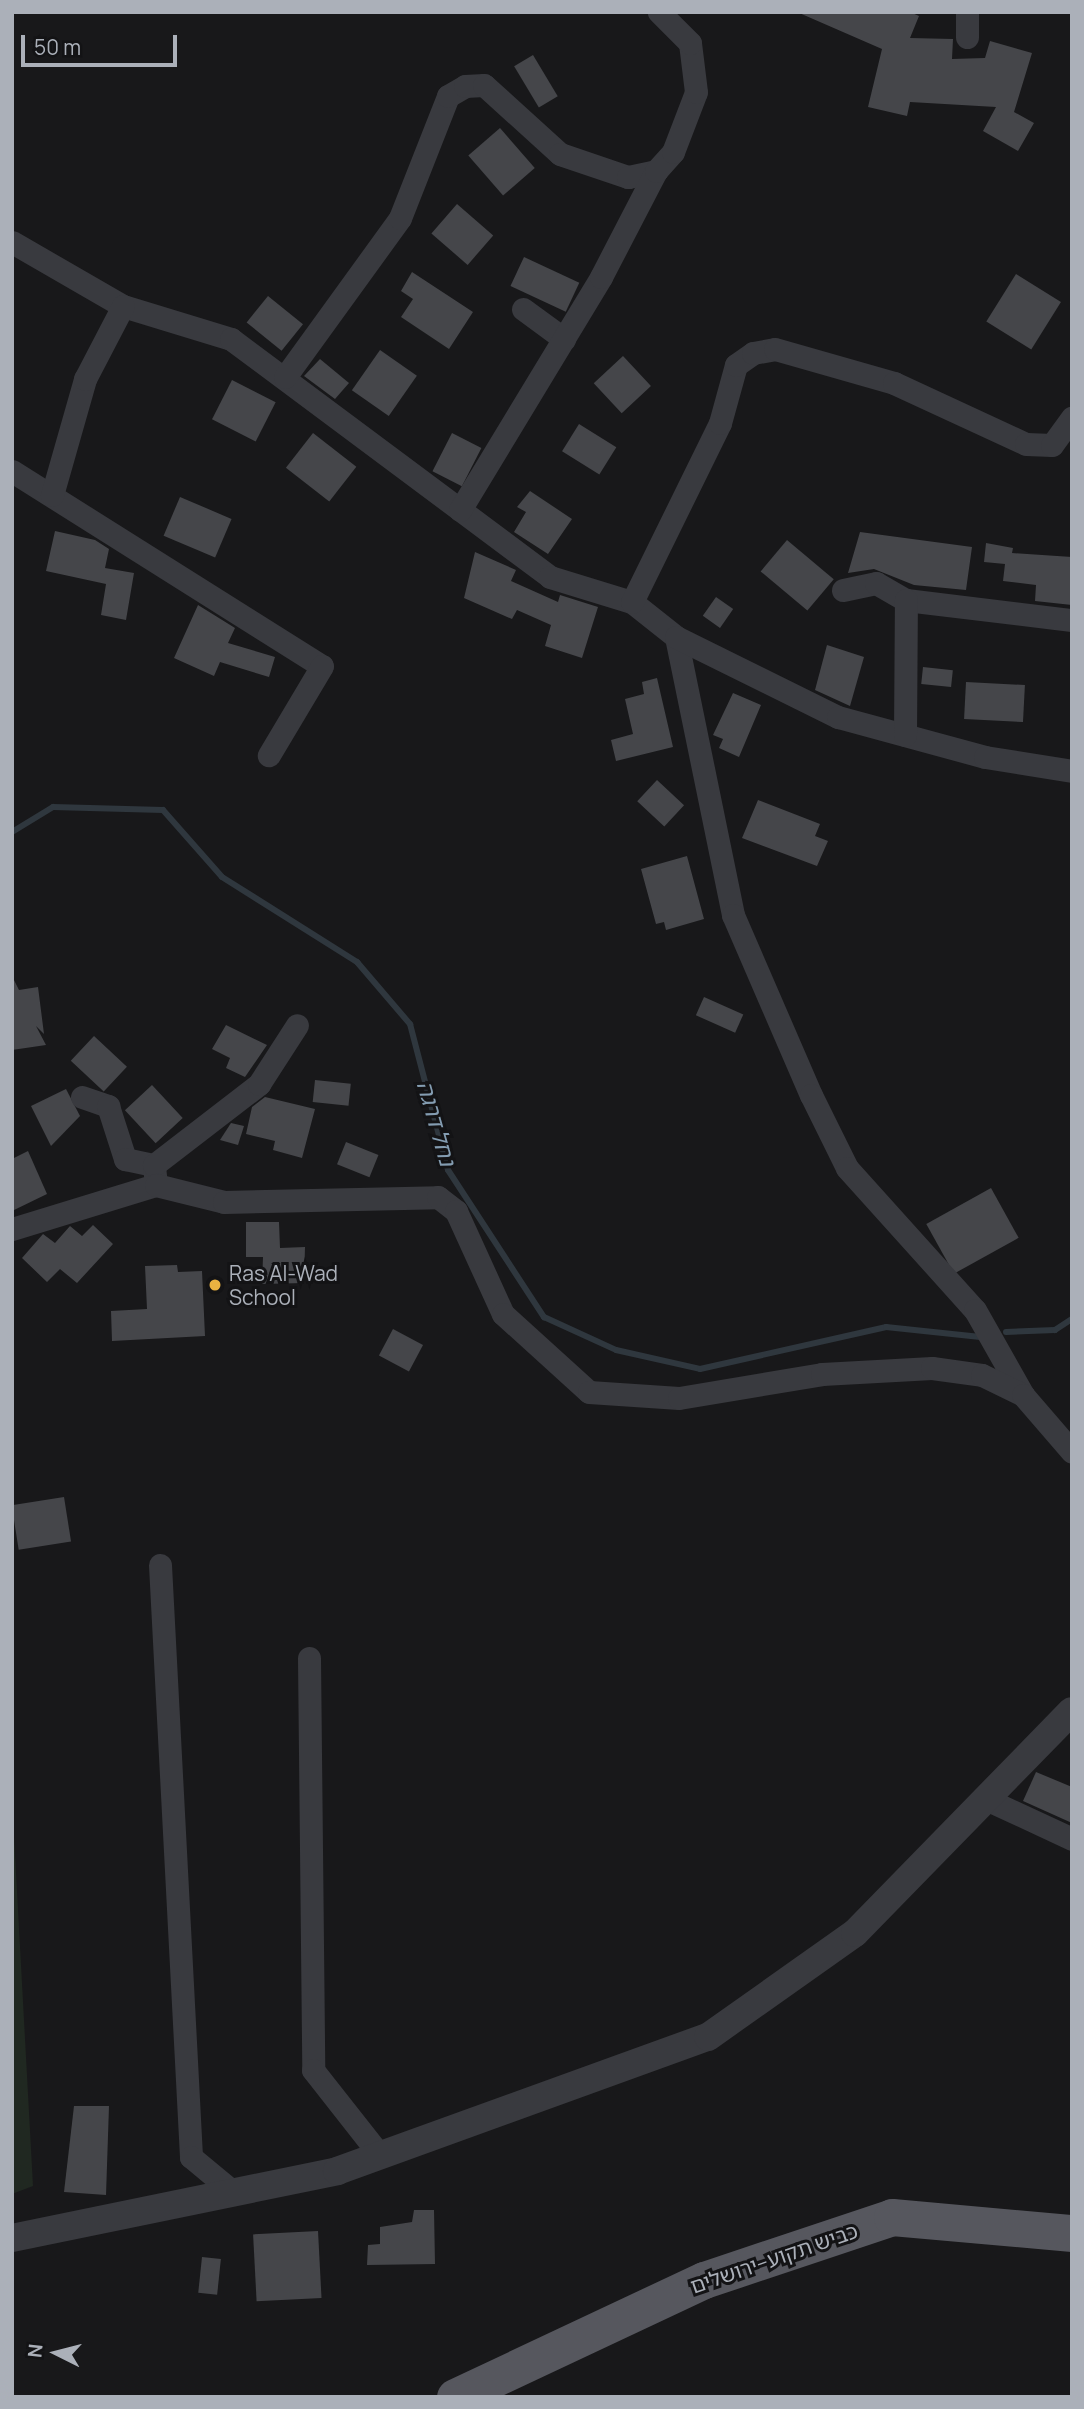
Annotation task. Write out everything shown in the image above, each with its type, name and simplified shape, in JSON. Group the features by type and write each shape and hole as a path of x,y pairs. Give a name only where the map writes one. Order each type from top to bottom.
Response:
{"main road":[{"name":"כביש תקוע–ירושלים","path":"456,2397 704,2280 892,2217 1072,2234"}],"street":[{"path":"460,510 564,339 656,170 673,152 696,92 690,43 659,12"},
{"path":"967,12 967,37"},
{"path":"285,377 400,218 448,96 465,86 484,85 560,154 628,177 656,170"},
{"path":"12,242 123,306 231,339 550,577 632,602 676,638 838,717 905,735 1072,771"},
{"path":"52,495 85,379 123,306"},
{"path":"523,309 564,339"},
{"path":"632,602 720,423 736,365 753,353 775,349 894,383 1026,444 1052,445 1072,417"},
{"path":"12,471 322,666 269,755"},
{"path":"843,590 876,583 906,600 1072,620"},
{"path":"905,735 906,600"},
{"path":"676,638 733,915 811,1095 847,1168 975,1310 1023,1395 1072,1452"},
{"path":"12,1228 155,1175 259,1084 297,1025"},
{"path":"82,1097 108,1106 125,1159 155,1175 224,1202 438,1197 456,1210 503,1314 589,1391 679,1398 822,1374 932,1368 982,1375 1023,1395"},
{"path":"160,1565 191,2157 233,2192"},
{"path":"309,1658 313,2070 379,2154"},
{"path":"12,2238 337,2171 708,2037 855,1933 1072,1711"},
{"path":"986,1799 1072,1839"}],"shaded area":[{"path":"12,1799 33,2186 12,2194"}],"building":[{"path":"797,12 910,12 919,16 910,38 953,39 952,59 985,58 990,41 1032,53 1014,112 1034,123 1018,151 983,131 996,107 910,102 907,116 868,107 882,49"},
{"path":"533,55 558,96 539,107 514,66"},
{"path":"500,128 535,168 503,196 468,156"},
{"path":"457,204 493,235 468,265 431,233"},
{"path":"524,257 579,283 566,312 510,286"},
{"path":"412,272 473,312 449,349 401,317 413,299 401,291"},
{"path":"1016,274 1061,302 1031,350 986,321"},
{"path":"268,296 303,324 282,351 247,322"},
{"path":"380,350 417,376 389,416 352,390"},
{"path":"623,356 651,386 622,413 594,383"},
{"path":"320,359 349,383 335,399 304,376"},
{"path":"232,380 276,402 256,441 212,419"},
{"path":"579,424 616,447 599,474 562,451"},
{"path":"313,433 356,467 329,502 286,468"},
{"path":"452,433 481,448 462,486 432,471"},
{"path":"530,491 572,519 548,554 514,532 526,512 517,507"},
{"path":"180,497 232,519 215,558 164,536"},
{"path":"55,531 95,540 109,549 105,568 134,573 126,620 101,615 106,584 46,571"},
{"path":"860,532 972,547 966,590 914,585 874,569 848,573"},
{"path":"787,540 834,579 807,611 761,571"},
{"path":"986,543 1013,548 1012,553 1072,557 1072,605 1035,601 1036,585 1003,581 1005,564 984,562"},
{"path":"475,552 516,570 511,581 558,602 560,595 598,607 582,658 545,646 551,625 517,610 512,619 464,598"},
{"path":"716,597 733,609 720,628 703,616"},
{"path":"198,605 235,628 228,643 275,657 269,677 220,662 214,676 174,658"},
{"path":"827,645 864,657 850,706 815,690"},
{"path":"923,667 953,670 951,687 921,684"},
{"path":"657,678 673,747 616,761 611,740 633,734 625,699 644,694 642,682"},
{"path":"966,682 1025,685 1023,722 964,719"},
{"path":"733,693 761,705 739,757 719,748 723,739 713,735"},
{"path":"657,780 684,805 664,826 637,801"},
{"path":"758,800 820,824 815,836 828,841 817,866 742,838"},
{"path":"687,856 704,919 666,930 664,922 656,924 641,869"},
{"path":"12,976 19,990 38,987 44,1034 36,1026 46,1045 12,1050"},
{"path":"704,997 743,1014 735,1033 696,1015"},
{"path":"226,1025 267,1045 245,1077 226,1068 230,1058 212,1049"},
{"path":"94,1036 127,1067 104,1092 71,1061"},
{"path":"315,1080 351,1084 349,1106 313,1102"},
{"path":"152,1085 183,1118 156,1143 125,1110"},
{"path":"66,1089 80,1116 51,1146 31,1106"},
{"path":"265,1097 315,1109 302,1158 273,1150 275,1141 246,1134 252,1107"},
{"path":"231,1123 244,1126 238,1145 220,1140"},
{"path":"346,1142 378,1155 369,1177 337,1164"},
{"path":"28,1151 47,1194 12,1211 12,1159"},
{"path":"991,1188 1019,1238 954,1274 926,1224"},
{"path":"246,1222 279,1222 280,1248 305,1247 304,1283 262,1284 263,1257 246,1257"},
{"path":"93,1225 113,1244 77,1283 60,1269 47,1282 22,1258 43,1234 55,1243 70,1226 82,1236"},
{"path":"177,1265 178,1272 202,1271 205,1336 112,1341 111,1311 147,1309 145,1266"},
{"path":"393,1329 423,1345 409,1371 379,1355"},
{"path":"64,1497 71,1541 19,1550 12,1505"},
{"path":"1036,1772 1072,1787 1072,1823 1023,1801"},
{"path":"74,2106 109,2106 106,2195 64,2192"},
{"path":"414,2210 434,2210 435,2264 367,2265 368,2245 380,2244 380,2227 412,2222"},
{"path":"318,2231 322,2298 257,2301 253,2234"},
{"path":"202,2257 221,2259 217,2295 198,2293"}],"waterway":[{"name":"נחל דרגה","path":"12,832 53,807 163,810 222,877 357,962 410,1024 448,1170 544,1317 616,1350 700,1369 886,1327 980,1337"},
{"name":"נחל דרגה","path":"1006,1332 1055,1330 1072,1319"}],"place":[{"name":"Ras Al-Wad School","path":"215,1285"}]}
